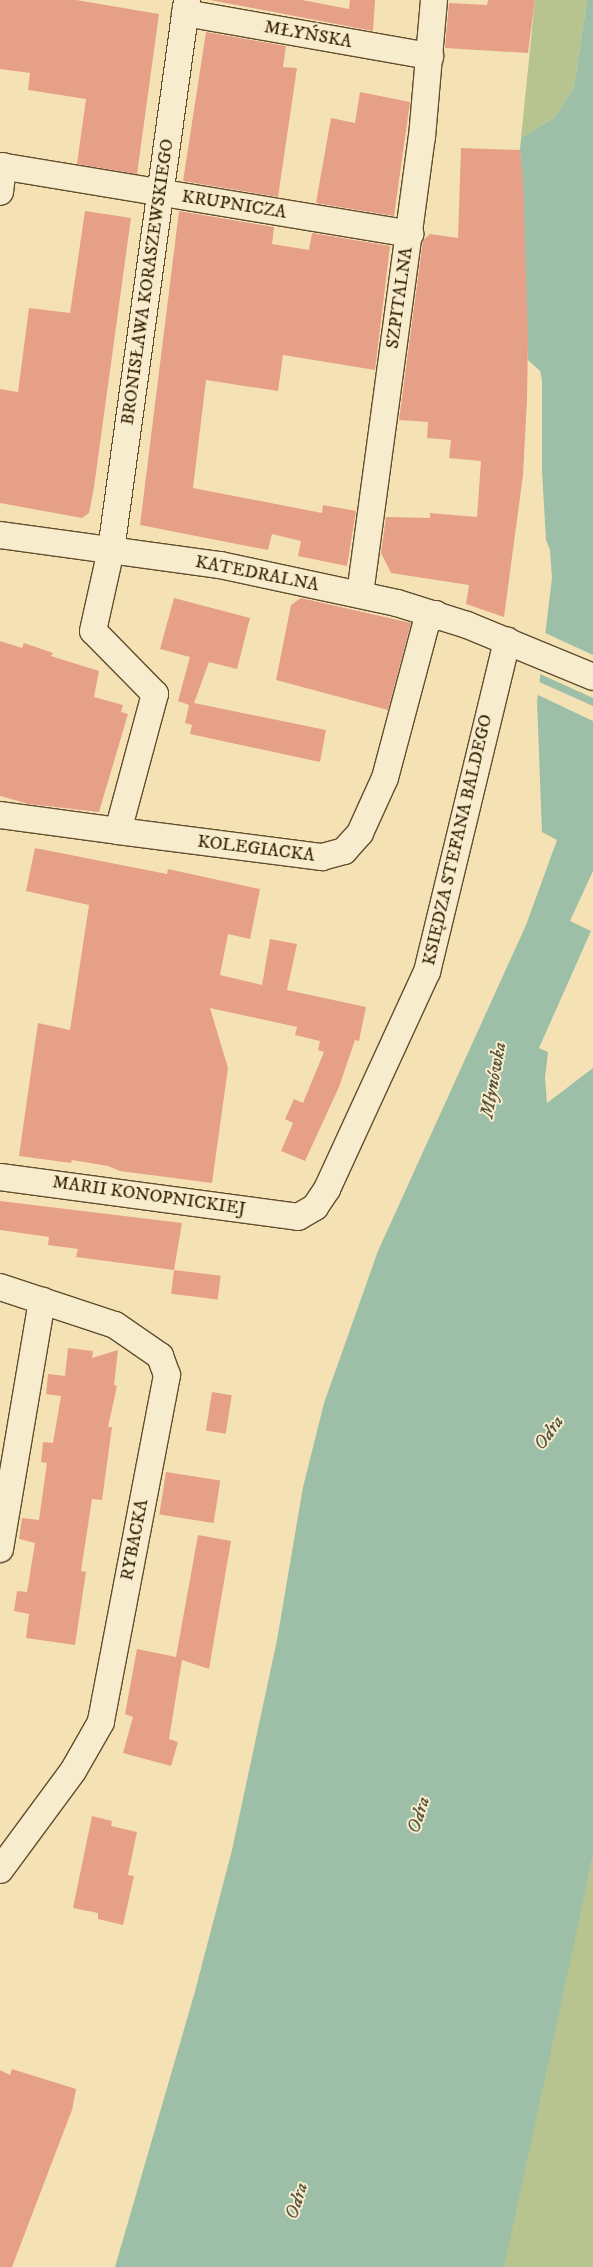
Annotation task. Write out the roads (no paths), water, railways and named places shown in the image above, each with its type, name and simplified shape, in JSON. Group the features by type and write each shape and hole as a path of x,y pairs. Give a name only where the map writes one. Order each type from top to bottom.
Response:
{"street":[{"name":"SZPITALNA","path":"360,594 410,234 430,56 434,0"},
{"name":"MŁYŃSKA","path":"184,4 430,56"},
{"name":"BRONISŁAWA KORASZEWSKIEGO","path":"118,831 156,694 93,631 111,550 184,4"},
{"name":"KRUPNICZA","path":"2,166 410,234"},
{"path":"0,192 2,166"},
{"name":"KATEDRALNA","path":"0,535 220,565 360,594 436,614 593,677"},
{"name":"KOLEGIACKA","path":"0,815 322,858 344,851 360,833 386,778 426,624 436,614"},
{"name":"KSIĘDZA STEFANA BALDEGO","path":"298,1217 316,1207 327,1189 427,972 507,641"},
{"name":"MARII KONOPNICKIEJ","path":"0,1177 298,1217"},
{"name":"RYBACKA","path":"0,1287 115,1325 160,1356 167,1376 101,1722 73,1771 0,1870"},
{"path":"0,1548 42,1301"}],"water":[{"path":"587,0 593,0 593,871 570,921 591,931 539,1048 548,1052 545,1078 547,1103 593,1068 593,1856 504,2267 115,2267 194,1995 232,1850 277,1640 303,1487 324,1403 378,1251 526,925 557,840 542,832 537,702 552,578 550,550 546,540 542,471 542,380 540,371 528,360 520,150 521,138 555,117 574,87"}],"water label":[{"name":"Młynówka","path":"494,1080"},
{"name":"Odra","path":"549,1433"},
{"name":"Odra","path":"419,1815"},
{"name":"Odra","path":"297,2201"}]}
